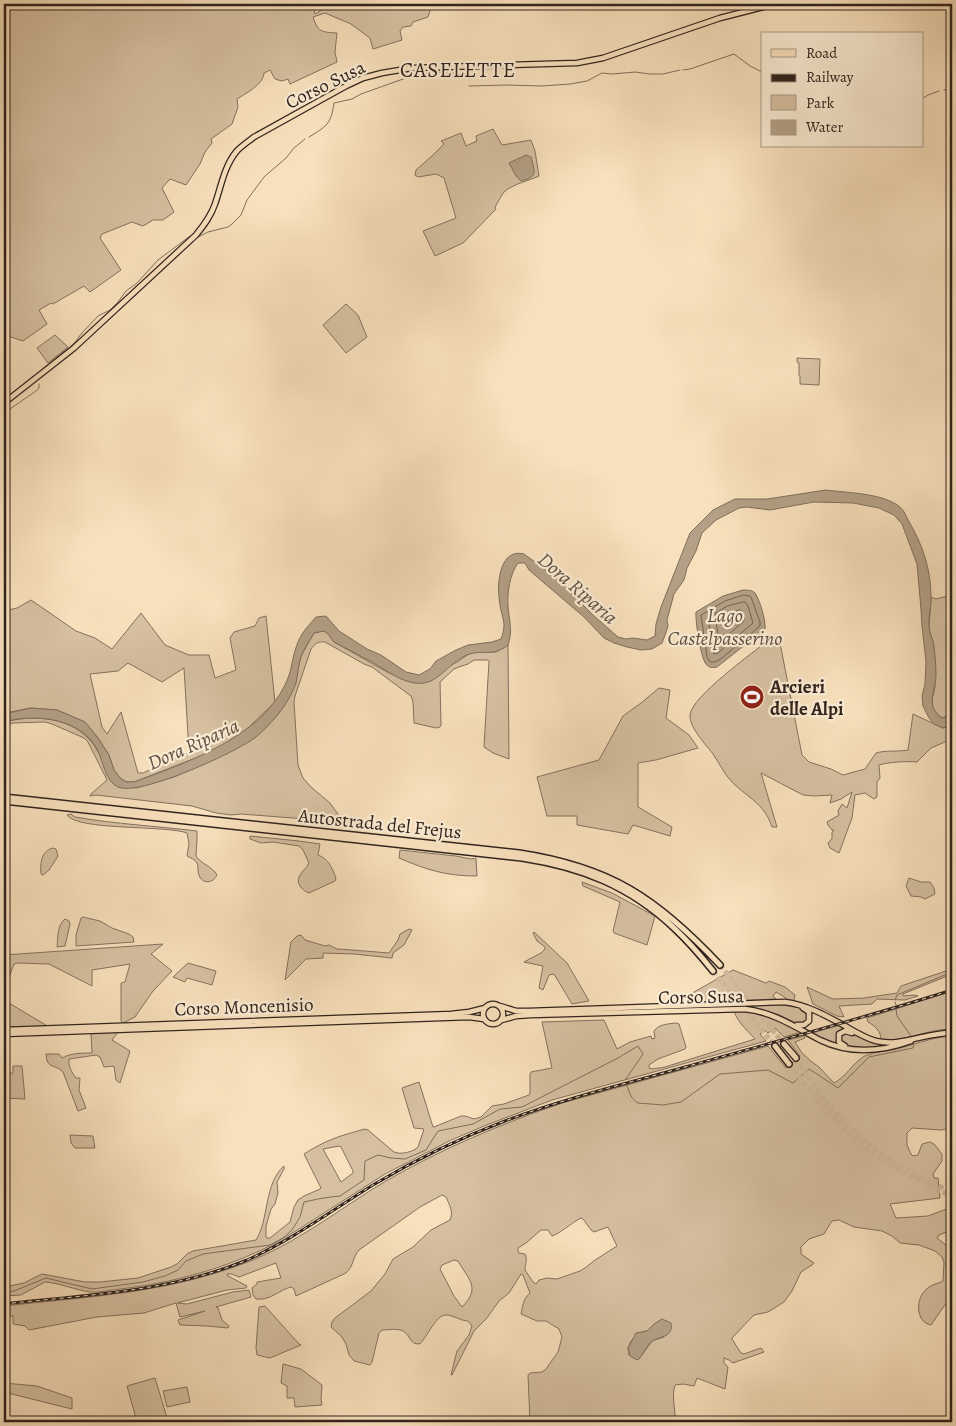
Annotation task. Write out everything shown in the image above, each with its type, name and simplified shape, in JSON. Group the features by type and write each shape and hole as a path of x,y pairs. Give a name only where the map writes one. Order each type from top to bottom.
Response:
{"highway":[{"name":"Autostrada del Frejus","path":"4,797 507,856 558,865 605,880 642,902 676,929 713,971"},
{"name":"Autostrada del Frejus","path":"4,801 98,809 505,852 568,862 604,875 631,888 646,898 676,922 720,966"},
{"path":"784,1044 796,1058"},
{"path":"775,1046 789,1064"}],"main road":[{"name":"Corso Susa","path":"4,404 74,348 196,235 210,216 231,159 242,146 254,137 346,86 372,75 403,69 590,61 720,18 775,4"},
{"name":"Corso Susa","path":"523,1013 769,1002 791,1003 818,1011 872,1039 892,1042 952,1033"},
{"path":"778,1018 785,1018 798,1025 804,1025 808,1022 810,1016 808,1011 791,1003"},
{"path":"490,1004 523,1013 493,1025 487,1023 483,1014 485,1008 490,1004"},
{"path":"500,1006 504,1015 502,1020"},
{"name":"Corso Moncenisio","path":"4,1032 452,1014 485,1008"},
{"name":"Corso Susa","path":"523,1013 752,1010 778,1018 828,1043 843,1048 863,1050 884,1049 929,1035"},
{"name":"Corso Moncenisio","path":"4,1032 469,1016 484,1019"},
{"path":"863,1050 842,1045 838,1041 839,1034 843,1031 848,1031 863,1038 872,1039"}],"green space":[{"path":"4,4 319,4 314,8 315,14 331,4 445,4 431,8 428,17 413,22 411,26 403,27 400,31 402,40 373,49 370,38 351,24 325,13 313,17 321,30 337,33 335,52 337,62 290,84 288,79 282,81 275,79 270,70 264,73 257,85 237,99 238,107 232,124 211,139 212,143 186,185 170,179 162,188 174,212 163,220 153,220 143,226 132,222 102,234 100,238 121,270 90,292 84,286 39,310 47,324 23,341 4,337"},
{"path":"493,129 502,145 531,140 535,151 539,176 504,192 495,207 496,209 463,243 435,256 423,231 456,218 444,178 436,174 418,177 415,175 416,170 444,144 441,141 461,133 466,146 477,141 476,136"},
{"path":"346,304 358,315 367,337 346,353 323,325"},
{"path":"55,335 68,347 48,363 37,348"},
{"path":"797,358 820,359 819,385 800,384"},
{"path":"952,595 952,714 942,718 933,708 932,700 935,687 935,662 934,647 929,628 931,597 936,599"},
{"path":"31,600 76,631 95,638 112,649 141,613 165,645 189,655 209,655 215,678 236,670 230,638 234,632 255,626 259,618 266,616 275,702 246,730 206,754 134,782 127,782 121,779 114,770 109,755 85,722 57,710 31,708 10,712 4,704 4,611 17,608","holes":["128,663 162,682 184,668 189,752 143,773 138,773 121,712 107,734 102,727 90,674 118,671"]},
{"path":"323,631 328,633 334,642 389,673 416,683 469,654 496,652 508,645 509,759 493,753 484,747 489,661 474,660 454,669 440,682 441,725 436,728 414,723 411,696 372,667 325,642 317,643 311,649 295,696 298,765 303,778 330,803 340,817 364,825 364,829 331,821 241,814 231,815 192,806 96,795 90,796 107,780 88,742 84,738 45,722 13,723 4,726 4,722 40,718 65,723 76,728 94,745 111,780 136,788 174,777 217,758 256,737 284,706 295,683 301,656 314,633"},
{"path":"779,638 802,755 809,762 843,775 865,769 876,753 908,750 913,714 943,728 952,725 952,739 931,748 917,762 879,765 880,778 877,782 877,797 874,799 865,793 855,795 852,818 839,853 830,848 828,843 832,839 832,832 834,830 832,830 827,822 839,815 838,811 842,804 847,808 852,792 830,803 832,795 803,795 761,773 777,827 772,827 765,812 727,776 702,741 690,720 693,707 712,686 770,639"},
{"path":"659,688 670,690 666,718 689,735 698,748 638,763 638,807 672,827 670,836 633,825 628,834 577,825 577,816 547,816 537,777 599,760 623,716"},
{"path":"71,814 75,817 197,831 196,856 217,875 213,880 205,882 198,874 197,863 187,856 189,843 187,833 161,829 104,826 74,820 67,815"},
{"path":"250,836 320,844 318,855 330,864 336,878 335,881 309,893 307,892 302,889 298,882 300,875 309,863 299,846 273,842 261,843 250,839"},
{"path":"53,848 56,849 58,856 49,870 43,875 41,874 42,858 46,852"},
{"path":"400,850 471,859 476,858 477,876 446,873 419,866 399,858"},
{"path":"909,878 921,882 930,882 935,894 925,899 911,896 906,886"},
{"path":"582,882 612,893 655,916 647,945 614,933 620,902 583,886"},
{"path":"81,918 100,921 129,934 133,937 134,942 76,946 76,935"},
{"path":"65,919 70,924 65,946 57,947 59,928"},
{"path":"409,929 412,930 404,945 393,953 392,958 323,953 323,958 306,959 285,980 291,942 297,936 301,935 305,940 325,946 329,945 337,949 389,953 400,934"},
{"path":"534,932 567,963 589,1001 572,1004 554,974 549,975 543,990 539,988 543,966 524,962 545,949 537,941"},
{"path":"163,944 151,954 172,971 153,991 135,1017 123,1023 121,1021 121,983 125,982 130,964 92,970 92,986 49,964 14,964 9,977 4,977 4,955"},
{"path":"188,963 216,971 212,985 187,978 185,982 173,977"},
{"path":"952,969 952,974 903,994 903,996 918,996 905,1000 877,999 872,1004 839,1006 844,1017 837,1016 813,1004 807,987 833,999 864,998 897,993 901,986"},
{"path":"733,970 766,983 769,981 785,987 795,995 794,1001 786,1000 786,998 776,992 773,996 776,999 687,1003 687,996"},
{"path":"952,991 952,1017 949,1029 931,1031 898,1039 881,1040 877,1029 868,1022 867,1018"},
{"path":"4,1000 49,1027 7,1029 4,1027"},
{"path":"775,1004 801,1008 807,1012 809,1017 805,1023 799,1024 777,1014 745,1006"},
{"path":"734,1011 761,1015 802,1032 784,1037 775,1028 768,1033 764,1030 760,1034 766,1041 552,1100 484,1126 449,1141 385,1174 274,1244 218,1267 160,1283 105,1291 90,1292 45,1282 21,1295 4,1296 4,1287 24,1283 42,1274 85,1282 138,1278 171,1267 193,1251 256,1240 263,1222 273,1182 284,1166 277,1182 278,1193 275,1204 271,1209 266,1226 266,1237 270,1238 290,1222 298,1200 321,1188 304,1154 333,1139 365,1129 394,1152 407,1152 418,1147 424,1129 414,1128 402,1088 419,1082 433,1127 461,1116 474,1119 481,1117 492,1106 504,1104 529,1095 531,1072 552,1068 542,1022 604,1020 617,1049 630,1042 651,1036 652,1039 655,1038 654,1031 661,1026 679,1024 685,1049 658,1059 649,1065 649,1068 652,1069 665,1067 755,1039 743,1026","holes":["341,1147 353,1171 341,1182 323,1149"]},
{"path":"840,1025 847,1030 842,1030 839,1033 840,1046 812,1033"},
{"path":"118,1032 112,1040 130,1051 120,1083 116,1080 114,1066 104,1067 100,1057 96,1055 69,1059 72,1072 76,1078 80,1078 79,1090 86,1108 78,1111 63,1072 49,1064 46,1054 59,1054 62,1058 73,1054 92,1053 91,1033"},
{"path":"842,1033 851,1033 866,1040 887,1044 887,1046 863,1048 846,1046 841,1043 840,1036"},
{"path":"804,1036 805,1038 795,1042 802,1053 834,1083 842,1078 864,1056 874,1052 894,1050 932,1039 952,1036 952,1125 941,1130 912,1128 907,1133 907,1145 913,1156 918,1155 922,1144 930,1142 942,1154 942,1161 933,1174 934,1178 938,1178 940,1198 890,1204 896,1218 928,1216 952,1207 952,1230 939,1235 937,1238 952,1250 952,1298 931,1325 925,1323 919,1314 919,1302 925,1291 943,1281 944,1262 942,1257 935,1251 919,1245 900,1243 882,1231 854,1227 839,1220 832,1221 824,1234 809,1239 801,1247 801,1254 814,1263 801,1272 792,1291 784,1302 768,1312 754,1315 732,1338 741,1353 744,1354 761,1348 764,1352 733,1363 724,1358 724,1363 728,1367 725,1389 697,1378 694,1386 675,1385 673,1394 675,1422 530,1422 528,1375 530,1373 542,1372 546,1369 558,1352 562,1337 559,1329 546,1321 537,1321 521,1314 525,1300 530,1293 521,1274 509,1293 499,1301 487,1318 474,1331 452,1375 457,1351 469,1335 472,1326 468,1321 449,1315 442,1316 439,1319 420,1344 414,1343 401,1330 382,1330 379,1333 370,1365 354,1361 349,1355 342,1337 331,1327 332,1322 371,1291 385,1274 393,1259 413,1247 431,1230 450,1220 451,1208 446,1197 442,1195 420,1207 359,1250 346,1273 296,1296 294,1289 291,1287 266,1298 256,1299 253,1295 252,1288 257,1282 281,1278 276,1263 239,1277 227,1274 247,1286 246,1288 227,1290 177,1303 187,1304 233,1292 249,1290 251,1297 216,1307 222,1320 229,1326 228,1328 180,1325 178,1320 205,1311 180,1317 176,1303 144,1313 97,1317 29,1330 25,1326 13,1324 13,1316 4,1316 4,1306 156,1287 216,1273 245,1263 300,1236 407,1169 494,1128 562,1103 768,1046 786,1068 800,1056 788,1040","holes":["581,1218 594,1232 608,1227 617,1246 580,1271 557,1279 547,1278 539,1280 536,1284 533,1282 525,1270 525,1254 519,1253 518,1248 541,1230 548,1230 552,1236","454,1260 458,1261 469,1279 472,1289 471,1294 462,1307 440,1269 442,1265","653,1326 664,1337 652,1341 639,1359 629,1355 628,1348 631,1341 639,1333 647,1331"]},
{"path":"13,1066 22,1066 25,1099 4,1098 4,1074 13,1073"},
{"path":"70,1135 93,1136 95,1148 75,1148 71,1143"},
{"path":"265,1306 301,1345 270,1358 257,1355 259,1307"},
{"path":"283,1364 301,1369 322,1385 322,1405 295,1407 294,1398 287,1398 287,1386 281,1383"},
{"path":"155,1378 168,1421 137,1422 127,1386"},
{"path":"4,1383 37,1386 72,1398 72,1409 4,1392"},
{"path":"187,1387 190,1402 167,1407 163,1391"}],"water":[{"path":"526,155 531,157 534,173 530,178 521,181 509,163"},
{"path":"826,490 875,496 893,502 905,513 918,538 931,586 929,631 934,645 936,672 932,704 942,718 952,714 952,725 943,728 934,724 923,706 922,696 925,684 926,661 917,564 902,524 894,515 879,508 853,503 814,502 770,510 747,507 739,508 716,520 702,533 684,580 674,594 667,620 668,626 662,643 652,649 641,650 627,647 604,638 584,617 529,570 525,563 518,563 511,578 508,595 510,630 508,645 494,652 467,655 433,680 417,683 409,682 393,675 334,642 324,631 314,633 301,657 296,683 287,702 256,737 229,753 166,780 146,786 118,787 108,776 98,751 91,740 81,731 70,725 44,719 30,718 4,722 4,714 31,708 57,710 85,722 109,755 114,770 121,779 127,782 134,782 198,757 240,734 258,720 273,704 285,685 300,638 316,617 326,616 339,631 367,649 381,655 406,672 419,675 430,669 436,661 456,650 468,645 501,639 504,624 499,600 500,574 505,560 516,553 524,554 562,582 594,616 618,637 647,640 655,636 661,607 690,533 713,510 735,499 767,499"},
{"name":"Lago Castelpasserino","path":"743,590 753,591 757,596 764,616 765,629 717,667 710,667 704,661 702,655 697,631 696,612 723,596"},
{"path":"662,1319 671,1323 668,1334 652,1341 639,1359 637,1360 630,1356 628,1348 636,1333 647,1331"}],"waterway":[{"path":"683,70 734,54 761,72"},
{"path":"469,86 570,84 587,81 602,73 635,72 663,74 680,70"},
{"path":"309,137 330,120 334,103 352,99 420,73 455,73"},
{"path":"944,90 952,87"},
{"path":"924,98 939,91"},
{"path":"198,237 232,224 241,215 247,200 264,177 305,139"},
{"path":"70,347 98,316 110,310 126,291 137,283 158,260 190,236"},
{"path":"39,372 68,348"},
{"path":"4,413 36,391 39,388 39,384"},
{"path":"895,1000 897,995 952,972"},
{"path":"896,1009 897,1016 911,1036"},
{"path":"627,1085 632,1097 638,1103 663,1105 681,1102 720,1074 768,1070 793,1083 809,1069 838,1088 869,1057 913,1048 914,1045"},
{"path":"4,1293 46,1278 92,1289 143,1282 178,1270 186,1261 203,1254 270,1245 283,1238 292,1230 300,1217 304,1202 340,1196 364,1180 365,1161 378,1155 405,1159 426,1150 438,1131 473,1124 500,1109 522,1107 638,1046 643,1054 626,1079"}],"tunnel":[{"path":"720,965 784,1044"},
{"path":"713,971 775,1046"},
{"path":"796,1058 825,1100 855,1132 902,1167 919,1177 952,1191"},
{"path":"789,1064 825,1109 858,1141 903,1172 952,1196"}],"railway":[{"path":"4,1304 127,1291 158,1286 218,1271 280,1244 373,1185 421,1158 505,1121 594,1092 819,1030 952,990"}],"place":[{"name":"Arcieri delle Alpi","path":"752,697"}],"district":[{"name":"CASELETTE","path":"458,70"}],"water label":[{"name":"Dora Riparia","path":"578,588"},
{"name":"Dora Riparia","path":"193,744"}]}
